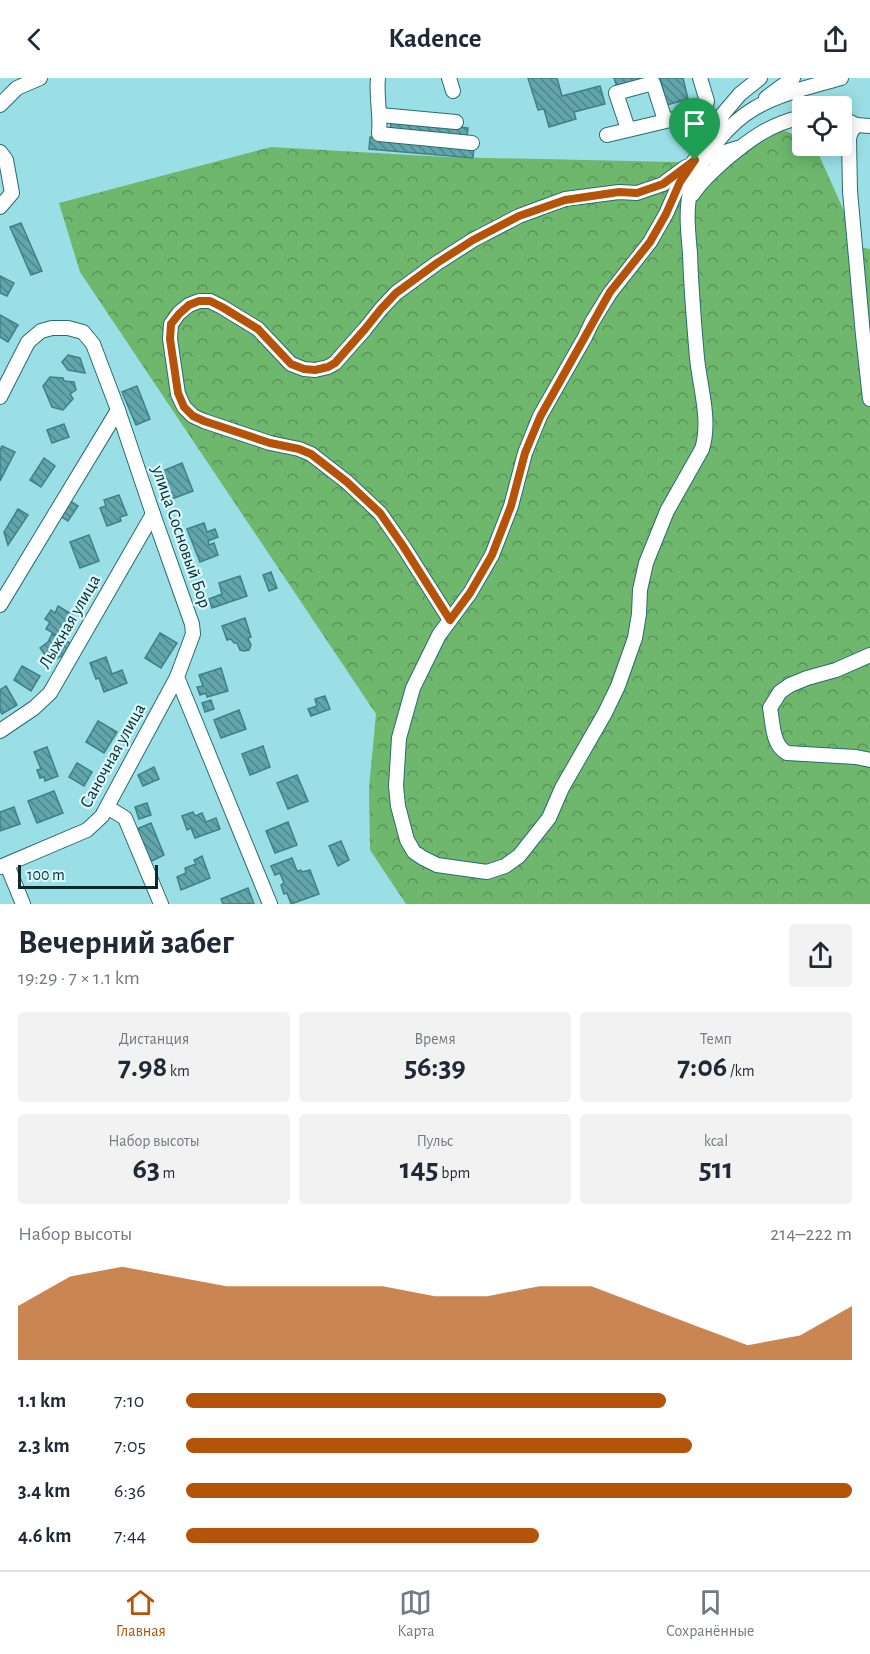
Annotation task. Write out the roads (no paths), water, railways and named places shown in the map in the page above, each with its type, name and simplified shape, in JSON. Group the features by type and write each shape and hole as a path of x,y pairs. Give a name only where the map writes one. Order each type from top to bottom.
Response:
{"street":[{"path":"0,105 16,83 40,78"},
{"path":"378,78 377,100 381,115 379,134 472,143"},
{"path":"607,135 704,112 707,101 700,78"},
{"path":"700,160 688,201 693,305 705,421 704,442 667,511 646,563 640,590 635,638 618,686 562,788 549,818 519,856 504,866 487,872 438,865 414,852 407,840 398,806 396,765 399,738 413,688 439,635 470,593 492,555 511,506 525,453 540,417 610,292 650,242 680,182 700,160 714,139 732,102 760,78"},
{"path":"764,104 766,97 792,78"},
{"path":"714,139 742,117 764,104 841,78"},
{"path":"628,129 616,93 653,83 665,120"},
{"path":"381,115 456,122"},
{"path":"688,201 701,183 738,148 766,130 792,121"},
{"path":"863,126 851,132 849,138 850,191 870,399"},
{"path":"450,620 380,513 347,482 311,454 204,421 193,416 184,407 178,393 170,339 171,324 189,305 199,301 210,301 258,329 291,364 315,370 328,367 335,363 396,293 473,240 519,216 565,200 619,192 637,193 663,184 700,160 738,148"},
{"path":"0,152 6,160 12,194 0,207"},
{"name":"улица Сосновый Бор","path":"0,397 28,342 41,331 68,328 83,332 93,344 192,624 193,634 177,677"},
{"path":"0,605 118,410"},
{"name":"Лыжная улица","path":"0,731 34,708 50,693 153,513"},
{"path":"870,655 836,670 790,685 780,692 770,708 777,744 781,750 787,753 870,760"},
{"path":"177,677 270,904"},
{"name":"Саночная улица","path":"3,866 87,830 102,816 177,677"},
{"path":"107,807 125,818 161,904"},
{"path":"3,866 23,904"}]}
